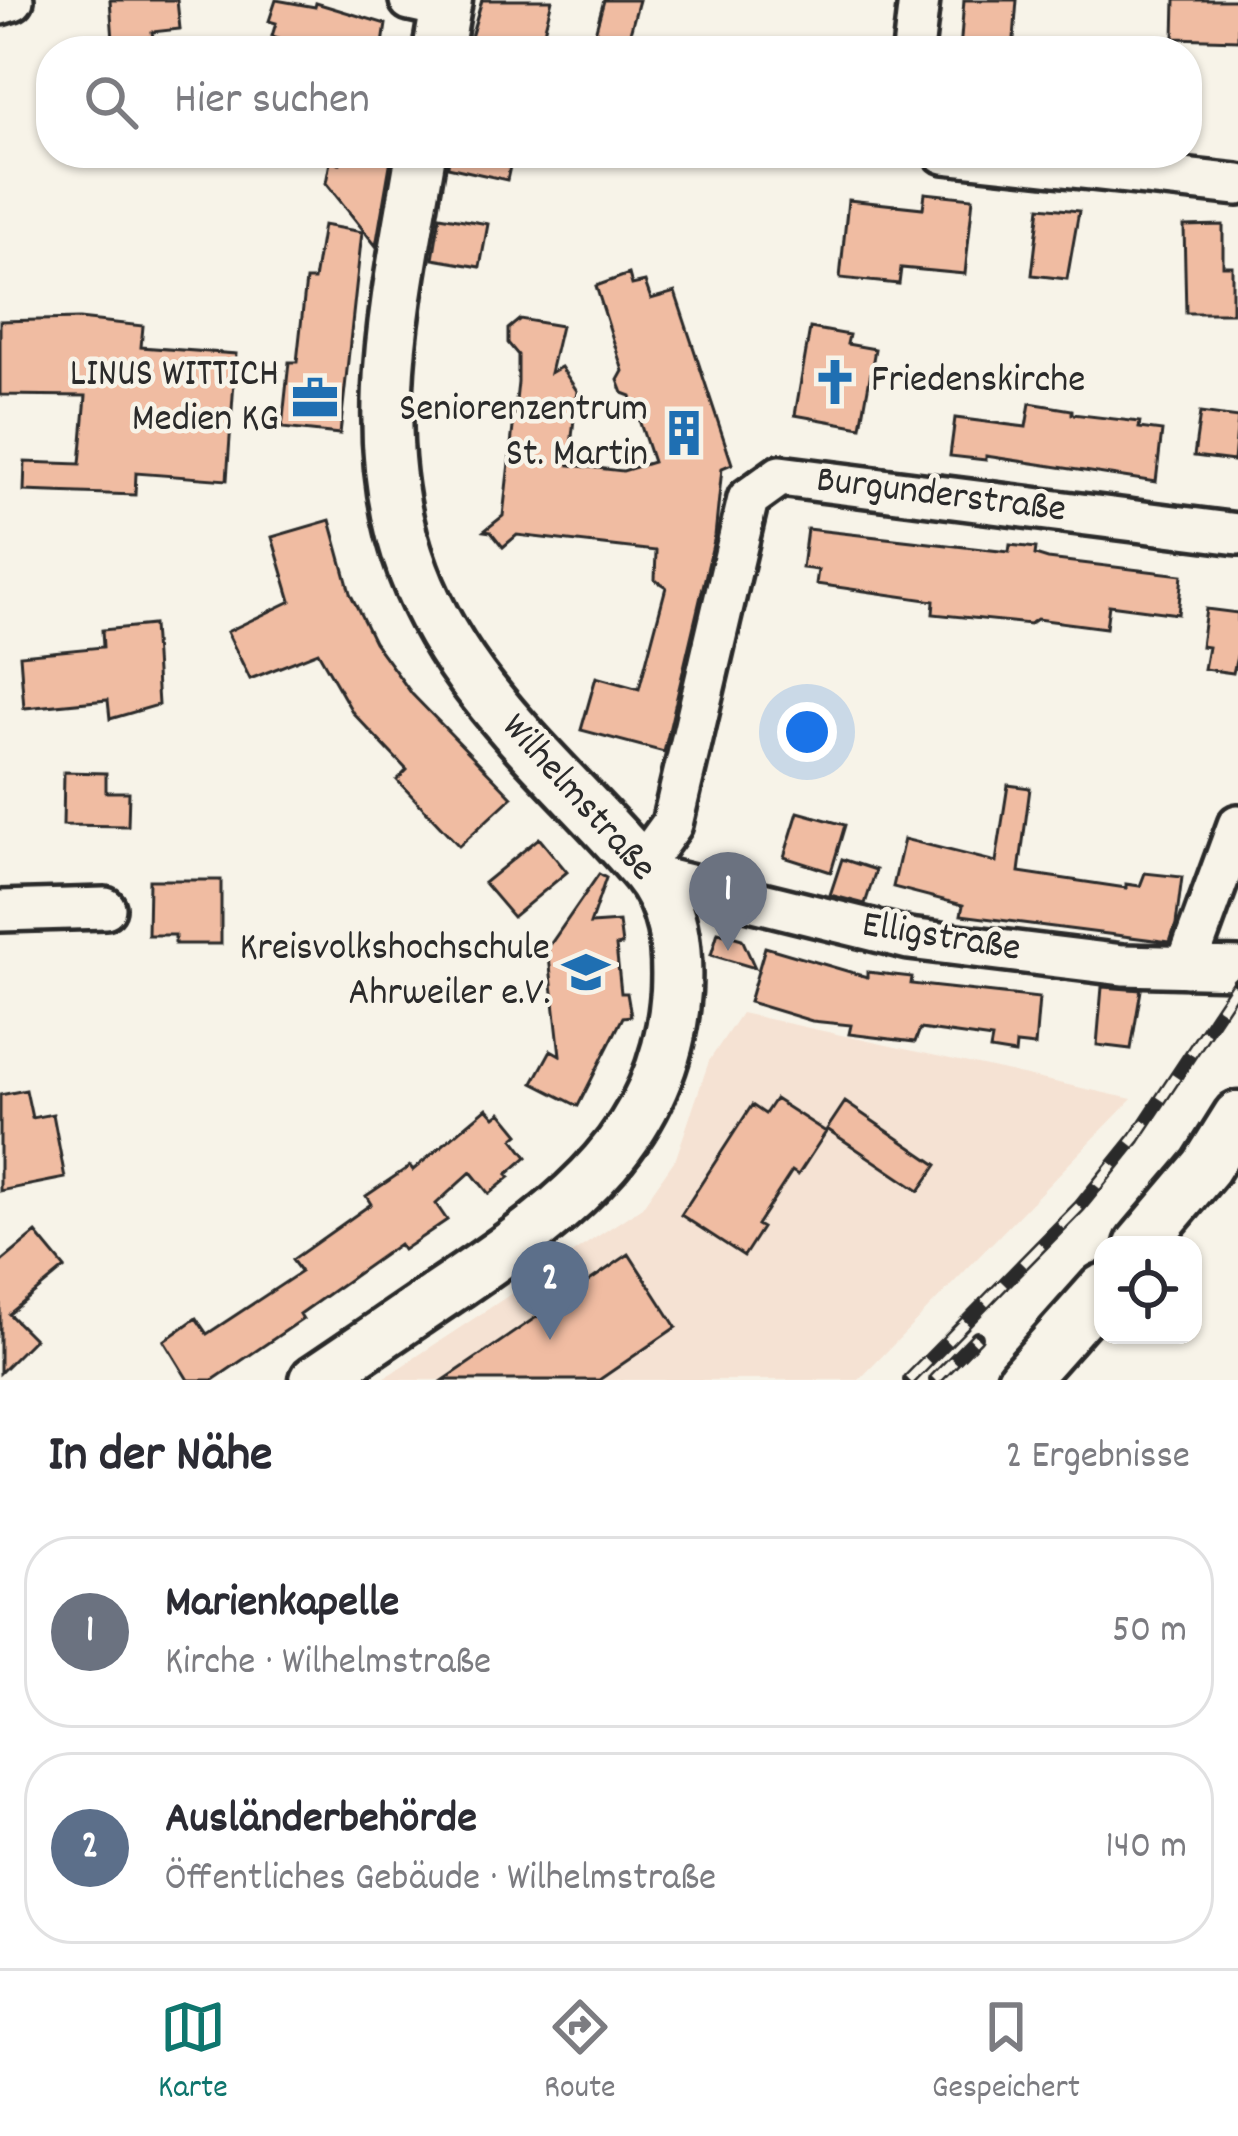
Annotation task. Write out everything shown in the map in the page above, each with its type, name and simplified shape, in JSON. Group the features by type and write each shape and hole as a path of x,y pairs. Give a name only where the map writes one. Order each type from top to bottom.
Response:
{"main road":[{"name":"Wilhelmstraße","path":"316,1380 501,1254 574,1197 629,1135 663,1060 675,1004 674,934 667,906 645,871 482,693 430,610 405,546 390,489 386,400 419,168"},
{"path":"1148,1236 1205,1167 1238,1116"},
{"path":"1022,1380 1094,1299"}],"street":[{"path":"0,4 13,0"},
{"path":"915,36 919,0"},
{"path":"1086,168 1238,184"},
{"name":"Burgunderstraße","path":"645,871 672,824 748,500 780,476 1238,534"},
{"path":"1209,967 1238,825"},
{"name":"Elligstraße","path":"645,871 909,939 1123,965 1209,967"},
{"path":"0,911 105,908"}],"shaded area":[{"path":"741,1013 1132,1099 859,1380 381,1380 642,1207 676,1158 709,1061"}],"building":[{"path":"110,0 177,0 180,29 152,32 153,36 113,36"},
{"path":"276,0 315,7 316,3 386,24 384,36 272,36 276,23 269,21"},
{"path":"482,0 552,0 543,36 471,36"},
{"path":"604,0 639,0 629,36 594,36"},
{"path":"964,0 1017,0 1014,36 961,36"},
{"path":"1175,0 1238,0 1238,40 1174,36"},
{"path":"329,168 389,168 376,246 326,183"},
{"path":"453,168 510,168 507,180"},
{"path":"925,193 973,198 965,274 901,268 899,284 840,278 848,200 923,208"},
{"path":"1040,207 1079,211 1067,279 1032,275"},
{"path":"440,216 488,224 480,267 433,259"},
{"path":"323,225 362,232 340,434 282,428 289,362 297,362 306,280 314,280"},
{"path":"1223,225 1223,266 1232,266 1232,313 1186,313 1184,226"},
{"name":"Seniorenzentrum St. Martin","path":"629,274 632,285 645,282 651,299 675,292 732,464 722,468 715,536 664,752 581,730 596,677 639,689 666,587 655,580 656,551 517,535 503,547 491,532 484,531 503,516 518,383 518,355 508,343 508,329 520,319 561,326 550,373 561,367 577,391 569,465 623,471 653,462 631,396 623,393 618,380 623,371 596,286"},
{"path":"79,319 143,326 141,347 236,354 227,480 136,473 135,495 24,491 25,462 80,464 86,396 0,395 0,321"},
{"name":"Friedenskirche","path":"810,328 849,335 847,344 875,349 861,427 795,415"},
{"path":"1030,403 1072,410 1072,414 1140,422 1139,428 1162,431 1156,482 986,456 986,460 950,456 955,418 1026,427"},
{"path":"1200,413 1238,418 1234,461 1194,456"},
{"path":"330,520 350,593 374,642 412,694 512,797 459,846 397,780 407,770 353,713 318,652 250,679 227,632 291,601 272,537"},
{"path":"807,529 1009,552 1010,545 1036,548 1035,555 1048,559 1182,575 1178,614 1109,605 1106,628 933,614 934,601 816,584 818,570 802,568"},
{"path":"1206,609 1238,613 1233,673 1204,669 1208,647 1201,646"},
{"path":"153,625 158,705 110,719 108,700 24,708 20,655 103,647 102,630"},
{"path":"64,772 106,773 106,792 129,792 128,826 63,825"},
{"path":"1008,785 1030,788 1019,872 1126,888 1126,884 1140,886 1145,873 1182,877 1170,942 961,915 963,905 893,887 904,839 996,862"},
{"path":"798,812 845,825 831,872 784,857"},
{"path":"539,838 567,872 513,917 484,883"},
{"path":"842,859 876,870 865,904 830,895"},
{"path":"599,874 606,878 590,924 619,922 622,945 616,946 621,993 627,993 631,1016 623,1017 578,1106 533,1083 551,1050 560,1055 548,948"},
{"path":"149,880 221,880 221,944 175,944 175,935 148,935"},
{"path":"718,932 742,939 755,968 711,955"},
{"path":"765,947 867,977 867,972 912,977 911,984 1039,998 1035,1046 1016,1044 1015,1054 990,1050 992,1039 920,1029 915,1042 849,1034 851,1025 812,1021 749,1002"},
{"path":"1102,987 1141,990 1131,1049 1097,1045"},
{"path":"26,1090 32,1118 53,1114 65,1178 0,1191 0,1095"},
{"path":"775,1099 826,1132 798,1175 792,1171 757,1225 762,1228 744,1256 681,1215 752,1105 765,1114"},
{"path":"845,1102 937,1165 919,1191 827,1129"},
{"path":"487,1108 495,1117 501,1112 519,1134 513,1139 527,1157 507,1174 510,1177 489,1194 471,1172 436,1204 447,1220 403,1250 399,1244 300,1314 303,1319 213,1380 188,1380 164,1341 196,1318 207,1334 301,1272 292,1260 371,1204 366,1196 410,1166 413,1170"},
{"path":"36,1233 65,1268 9,1314 34,1339 0,1373 0,1263"},
{"path":"629,1254 676,1327 599,1380 444,1380"}],"railway":[{"path":"909,1380 1080,1206 1135,1138 1238,983"},
{"path":"935,1380 977,1337"}],"place":[{"name":"Friedenskirche","path":"835,382"},
{"name":"LINUS WITTICH Medien KG","path":"315,398"},
{"name":"Seniorenzentrum St. Martin","path":"684,433"},
{"name":"Marienkapelle","path":"728,951"},
{"name":"Kreisvolkshochschule Ahrweiler e.V.","path":"586,972"},
{"name":"Ausländerbehörde","path":"550,1340"}]}
